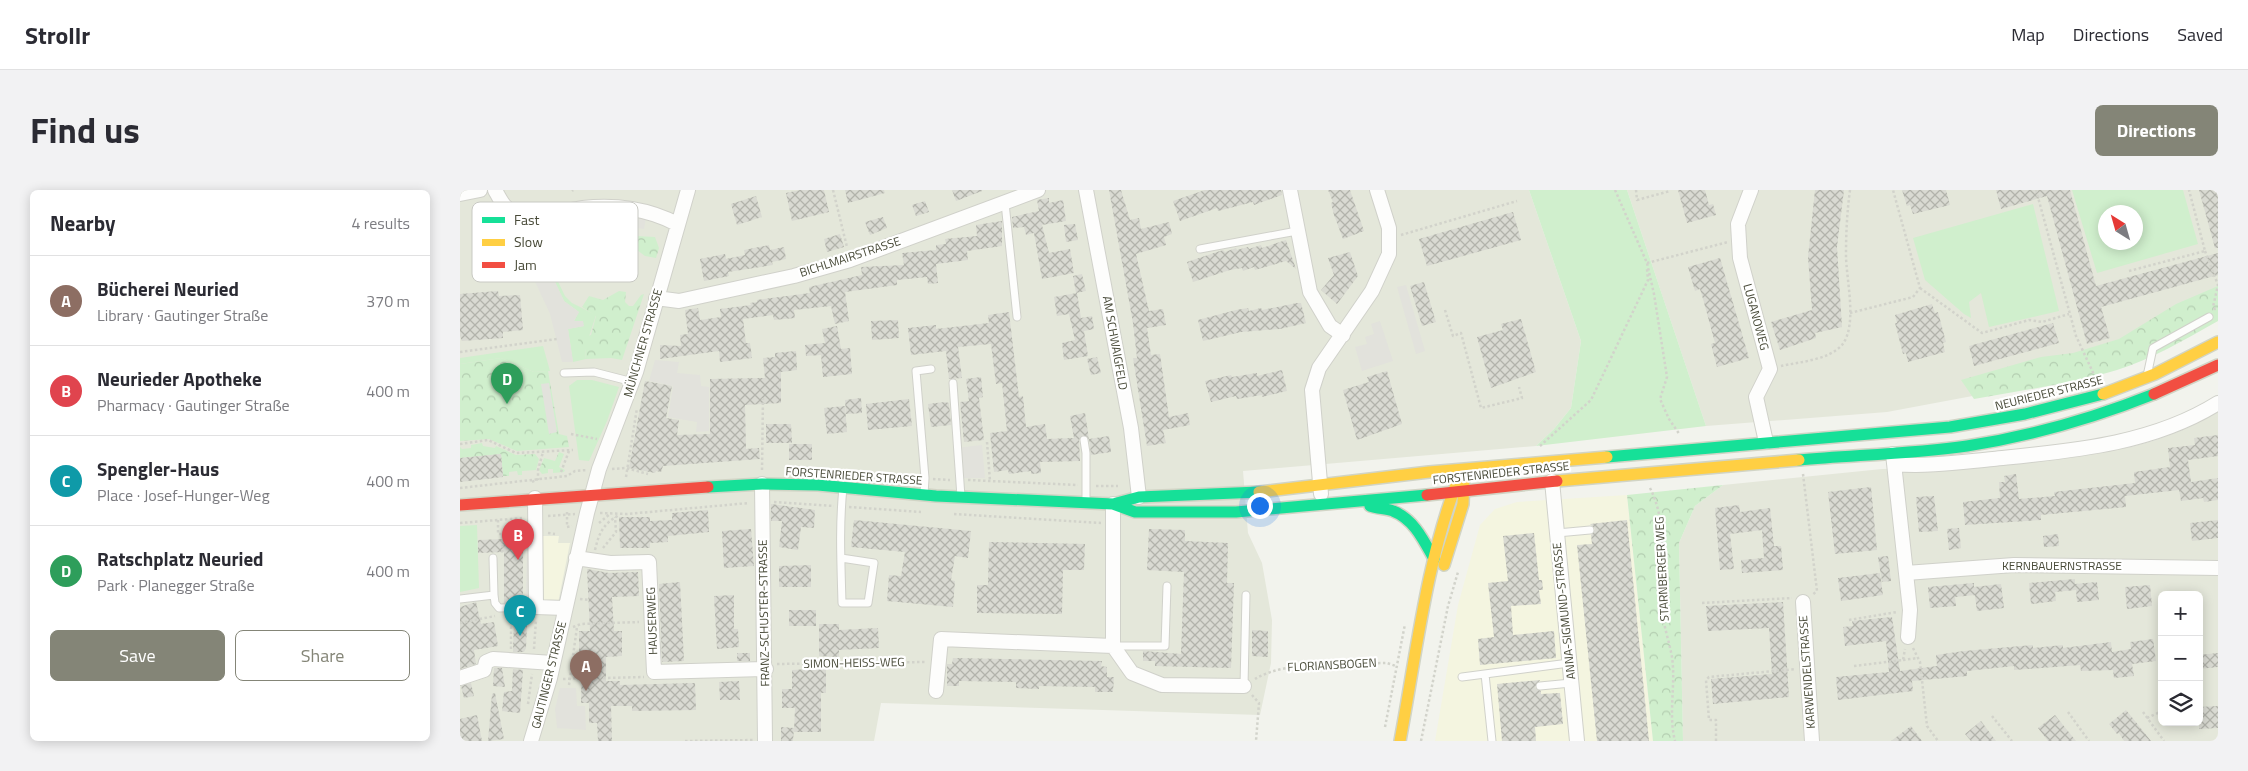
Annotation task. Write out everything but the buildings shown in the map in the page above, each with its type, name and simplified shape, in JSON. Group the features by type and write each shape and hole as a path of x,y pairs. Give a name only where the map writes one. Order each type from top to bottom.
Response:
{"main road":[{"name":"NEURIEDER STRASSE","path":"1877,432 1996,421 2145,384 2218,342"},
{"path":"1894,459 2028,434 2086,419 2135,403 2218,365"},
{"name":"FORSTENRIEDER STRASSE","path":"1113,504 1139,491 1235,494 1463,470 1877,432"},
{"name":"FORSTENRIEDER STRASSE","path":"460,505 626,492 762,477 843,488 961,498 1113,504 1135,512 1236,512 1363,502 1552,481 1802,460 1894,459"},
{"path":"1417,645 1458,524 1465,490 1463,470"},
{"path":"1400,741 1434,559 1452,492 1463,470"},
{"path":"1363,502 1374,508 1394,511 1407,519 1417,529 1434,559"}],"street":[{"path":"460,194 480,190"},
{"path":"495,190 501,202"},
{"name":"MÜNCHNER STRASSE","path":"592,494 632,382 688,190"},
{"name":"BICHLMAIRSTRASSE","path":"656,298 679,301 794,276 850,260 1038,190"},
{"name":"AM SCHWAIGFELD","path":"1086,190 1114,334 1139,491"},
{"path":"1290,190 1310,292 1330,326 1343,335"},
{"path":"1323,504 1312,390 1319,368 1372,291 1384,269 1391,238 1377,190"},
{"name":"LUGANOWEG","path":"1751,190 1738,224 1740,258 1770,369"},
{"path":"638,211 654,214 677,224"},
{"path":"1766,442 1756,397 1770,369"},
{"path":"1908,637 1910,610 1894,459 1968,462 2059,452 2128,440 2180,423 2218,403"},
{"name":"FRANZ-SCHUSTER-STRASSE","path":"762,477 766,666 765,740"},
{"name":"ANNA-SIGMUND-STRASSE","path":"1552,481 1577,741"},
{"name":"GAUTINGER STRASSE","path":"531,741 550,678 592,494"},
{"path":"535,498 533,517 536,607"},
{"path":"1113,504 1113,646 1132,673 1162,685 1244,686"},
{"name":"HAUSERWEG","path":"576,558 610,563 649,562 654,672 766,666"},
{"name":"KERNBAUERNSTRASSE","path":"1906,573 2014,565 2218,568"},
{"name":"KARWENDELSTRASSE","path":"1802,602 1812,741"},
{"name":"GAUTINGER STRASSE","path":"536,607 565,608"},
{"path":"936,691 941,639 1113,646"},
{"path":"460,678 484,670 481,663 493,658 553,663"}],"lane":[{"path":"1005,202 1017,316"},
{"path":"1200,250 1297,231"},
{"path":"2135,403 2145,384 2153,348 2209,317"},
{"path":"924,495 925,478 916,371 931,369"},
{"path":"564,373 594,372 632,382"},
{"path":"953,383 961,498"},
{"path":"1084,440 1087,486 1086,503"},
{"path":"841,558 874,563 868,603 842,603 841,558 841,506 843,488"},
{"path":"1557,533 1590,530"},
{"path":"493,558 494,595 495,603 499,608 536,607"},
{"path":"1113,646 1165,646 1167,586"},
{"path":"460,599 494,595"},
{"path":"1244,686 1246,595"},
{"path":"1462,677 1569,663"},
{"path":"1485,674 1492,741"},
{"path":"1540,686 1571,683"}],"path":[{"path":"833,190 850,260"},
{"path":"1615,190 1647,263 1667,377 1660,399 1669,419 1680,435"},
{"path":"1636,190 1637,200 1670,191"},
{"path":"1770,369 1826,356 1842,345 1849,328 1850,313 1846,256 1847,213 1850,190"},
{"path":"1893,190 1920,288 1982,333 2029,320 2042,322 2070,314"},
{"path":"2036,190 2076,336 2098,384"},
{"path":"2189,190 2205,251 2218,285 2213,307 2215,309 2218,308"},
{"path":"1391,238 1516,201"},
{"path":"1647,263 1740,239"},
{"path":"2129,272 2205,251"},
{"path":"1547,448 1537,449 1590,400 1648,280 1647,263"},
{"path":"1850,313 1913,297 1920,288"},
{"path":"1445,310 1452,336 1461,333 1481,408 1522,398 1519,387"},
{"path":"460,352 557,339"},
{"path":"762,477 763,398"},
{"path":"627,514 626,468 638,404"},
{"path":"571,434 602,440"},
{"path":"1670,436 1689,434"},
{"path":"460,444 488,440 516,453 571,450 561,472"},
{"path":"987,442 990,481"},
{"path":"538,479 538,470 543,452"},
{"name":"KARWENDELSTRASSE","path":"1702,603 1796,598 1802,602 1817,591 1802,460"},
{"path":"626,468 654,475"},
{"path":"460,488 568,476 575,471"},
{"path":"752,471 762,477"},
{"path":"762,477 772,471"},
{"path":"925,478 1087,486 1139,491"},
{"path":"532,482 538,479"},
{"name":"STARNBERGER WEG","path":"1650,488 1656,499 1660,518 1662,607 1672,657 1674,695 1671,721 1675,741"},
{"path":"460,522 587,513 627,514 762,502 928,512"},
{"path":"948,513 1113,524"},
{"path":"595,547 600,529 615,517 627,514"},
{"path":"498,520 498,534 524,534 533,517"},
{"path":"594,551 606,546 614,536 617,526 615,517"},
{"path":"493,558 502,558 502,534"},
{"path":"1422,741 1448,606 1459,570"},
{"path":"584,600 589,600"},
{"path":"1849,620 1910,610"},
{"path":"460,623 479,618 511,615 511,660"},
{"path":"561,626 576,627 581,624 651,621"},
{"path":"1385,732 1405,621"},
{"path":"569,686 576,627"},
{"path":"1908,637 1918,658 1927,726 1938,741"},
{"path":"1903,660 1908,637"},
{"name":"SIMON-HEISS-WEG","path":"766,666 930,662 939,654"},
{"path":"1854,666 1918,658"},
{"name":"FLORIANSBOGEN","path":"1244,686 1265,673 1285,667 1387,663 1412,673"},
{"path":"1716,741 1716,720 1709,720 1706,680 1709,677 1807,668"},
{"path":"603,678 648,676 654,672"},
{"path":"550,678 569,680 586,678"},
{"path":"1244,686 1259,703 1256,741"},
{"path":"2068,712 2089,741"},
{"path":"2143,712 2164,741"},
{"path":"2147,718 2158,713"},
{"path":"1992,716 2012,741"},
{"path":"685,741 765,740"}],"shaded area":[{"path":"460,190 1529,190 1581,341 1571,408 1554,429 1536,446 1243,471 1248,533 1262,563 1272,620 1271,663 1260,715 881,703 874,741 460,741"},
{"path":"1627,190 2218,190 2218,312 2058,380 1887,412 1706,426"},
{"path":"638,216 646,217 644,229 638,228"},
{"path":"535,282 555,282 564,301 579,312 574,321 583,321 584,326 568,329 573,362 562,362 550,314"},
{"path":"1406,285 1425,351 1416,354 1397,287"},
{"path":"1380,321 1393,361 1362,371 1355,347 1367,344 1365,337 1374,334 1371,324"},
{"path":"655,360 679,362 677,373 700,375 701,386 709,387 709,431 696,432 697,422 668,417 673,386 649,381"},
{"path":"549,383 557,432 549,434 541,384"},
{"path":"2218,412 2218,741 1683,741 1679,543 1695,506 1723,485 1882,469 1964,467 2068,457 2131,447 2185,429"},
{"path":"982,445 985,478 958,478 956,448"},
{"path":"1627,495 1653,741 1435,741 1458,605 1480,525 1495,509 1517,502"},
{"path":"532,526 531,601 526,603 527,534"},
{"path":"543,536 559,536 558,543 570,543 558,603 545,603 541,599"},
{"path":"560,688 576,688 577,706 585,706 586,730 557,728 555,709"}],"green space":[{"path":"1529,190 1627,190 1706,426 1536,446 1554,429 1571,408 1581,341"},
{"path":"2072,190 2183,190 2198,244 2097,273"},
{"path":"2033,204 2059,311 1989,327 1981,293 1969,302 1971,318 1925,280 1913,238"},
{"path":"638,236 655,237 659,248 656,258 645,256 638,251"},
{"path":"555,282 558,282 565,296 572,303 596,315 585,349 586,359 573,362 568,329 584,326 574,321 579,312 564,301"},
{"path":"2218,286 2218,321 2169,348 2117,370 2082,379 1974,399 1961,380 2041,357 2073,353 2119,339 2176,304"},
{"path":"619,291 626,292 625,302 629,306 633,306 641,295 644,294 622,360 611,358 586,359 585,349 579,346 578,339 591,335 596,316 582,307 589,296 603,300"},
{"path":"543,346 550,371 534,372 501,358 460,364 460,358"},
{"path":"501,358 534,372 548,371 559,434 567,436 569,447 517,451 489,439 460,441 460,364"},
{"path":"577,380 592,380 619,387 607,421 589,461 579,460 569,386"},
{"path":"482,443 483,446 495,448 496,446 516,455 535,454 539,459 536,470 522,471 522,475 518,475 517,471 509,472 509,476 503,476 501,454 460,458 460,447 462,449 471,448 471,445"},
{"path":"559,452 564,454 559,467 565,470 564,472 553,473 553,469 548,469 548,473 542,474 539,470 544,458 555,461"},
{"path":"1723,485 1695,506 1679,543 1683,741 1653,741 1627,495"},
{"path":"477,525 479,588 460,592 460,526"}],"traffic: fast":[{"path":"1607,457 1950,427 2025,414 2103,394"},
{"path":"1799,460 1925,451 1991,442 2062,425 2154,394"},
{"path":"708,487 762,484 818,485 936,496 1113,504 1139,497 1259,492"},
{"path":"1113,504 1135,512 1236,512 1427,495"},
{"path":"1370,506 1388,509 1407,519 1418,531 1434,559"}],"traffic: slow":[{"path":"2103,394 2155,374 2218,342"},
{"path":"1259,492 1429,472 1607,457"},
{"path":"1557,481 1799,460"},
{"path":"1444,565 1463,504 1464,479"},
{"path":"1400,741 1437,545 1457,482"}],"traffic: jam":[{"path":"2154,394 2218,365"},
{"path":"1427,495 1557,481"},
{"path":"460,505 708,487"}],"place":[{"name":"Ratschplatz Neuried","path":"507,404"},
{"name":"Neurieder Apotheke","path":"518,560"},
{"name":"Spengler-Haus","path":"520,636"},
{"name":"Bücherei Neuried","path":"586,691"}]}
